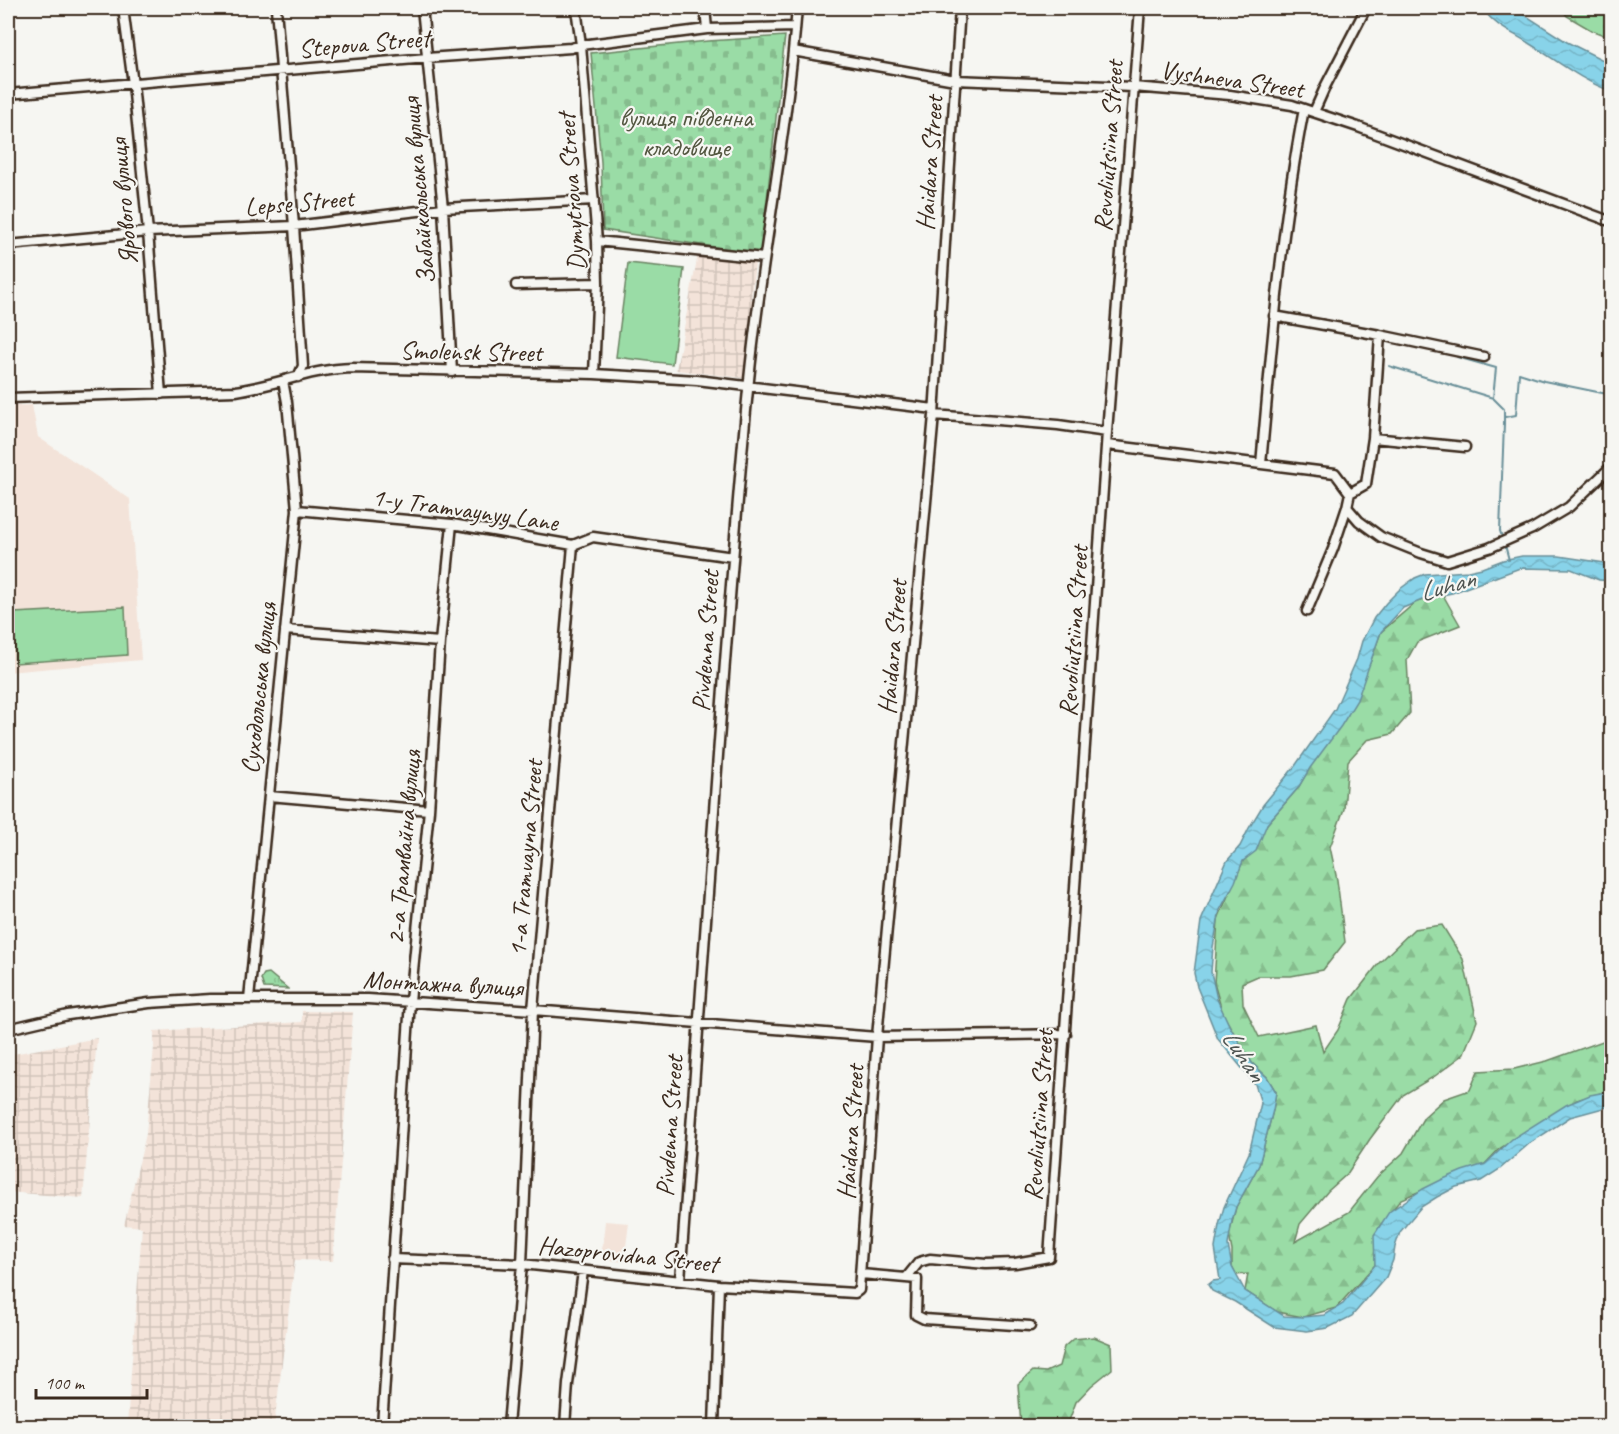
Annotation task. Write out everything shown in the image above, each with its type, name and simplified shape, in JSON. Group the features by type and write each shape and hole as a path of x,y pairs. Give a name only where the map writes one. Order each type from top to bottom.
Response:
{"street":[{"name":"Ярового вулиця","path":"123,8 148,232 161,394"},
{"path":"276,8 303,366 298,377"},
{"name":"Забайкальська вулиця","path":"422,8 443,208 452,372"},
{"name":"Dymytrova Street","path":"576,8 597,241 598,283 594,374"},
{"path":"705,8 707,29"},
{"name":"Pivdenna Street","path":"680,1280 697,1022 748,387 793,51 796,8"},
{"name":"Haidara Street","path":"859,1290 877,1036 934,412 960,8"},
{"name":"Revoliutsiina Street","path":"906,1278 919,1262 930,1259 986,1264 1015,1263 1048,1257 1140,8"},
{"path":"1314,112 1366,8"},
{"name":"Stepova Street","path":"8,94 571,48 707,29 795,27"},
{"name":"Vyshneva Street","path":"793,51 955,80 1133,87 1230,95 1292,105 1611,222"},
{"path":"1261,464 1288,194 1304,109"},
{"name":"Lepse Street","path":"8,245 148,232 294,226 443,208 594,200"},
{"path":"597,241 764,258"},
{"path":"516,285 598,283"},
{"path":"1274,316 1485,357"},
{"path":"1307,611 1333,549 1350,493 1366,484 1373,438 1380,335"},
{"name":"Smolensk Street","path":"8,398 236,391 336,369 594,374 697,380 934,412 1107,432"},
{"name":"Суходольська вулиця","path":"249,999 297,510 283,381"},
{"path":"1373,438 1465,447"},
{"path":"1107,445 1335,474 1350,493"},
{"path":"1347,507 1359,521 1381,537 1446,561 1489,548 1532,529 1569,507 1611,466"},
{"name":"1-y Tramvaynyy Lane","path":"297,510 452,524 573,545 593,537 733,557"},
{"name":"2-а Трамвайна вулиця","path":"382,1426 410,1001 429,810 440,642 452,524"},
{"name":"1-a Tramvayna Street","path":"508,1426 522,1264 533,1010 573,545"},
{"path":"285,630 440,642"},
{"path":"269,796 429,810"},
{"name":"Монтажна вулиця","path":"8,1029 68,1016 149,1003 210,999 368,999 877,1036 1066,1034"},
{"name":"Hazoprovidna Street","path":"392,1259 522,1264 719,1285 855,1293 859,1290"},
{"path":"565,1426 568,1384 583,1271"},
{"path":"861,1274 917,1279 916,1315 924,1319 1030,1326"},
{"path":"714,1426 719,1285"}],"shaded area":[{"path":"698,254 755,263 751,299 755,300 743,378 676,370"},
{"path":"32,405 38,437 130,499 141,660 8,672 8,406"},
{"path":"302,1011 353,1012 333,1261 295,1260 274,1426 127,1426 142,1227 124,1225 146,1134 154,1031 302,1022"},
{"path":"97,1038 83,1198 8,1192 8,1055"},
{"path":"605,1221 629,1223 624,1262 601,1259"}],"green space":[{"path":"1561,8 1611,8 1611,38 1567,16"},
{"name":"вулиця південна кладовище","path":"785,36 761,254 603,230 601,162 591,53"},
{"path":"628,263 684,269 672,364 616,357"},
{"path":"1443,595 1460,625 1417,642 1407,660 1410,713 1392,734 1367,740 1348,761 1344,809 1330,847 1345,942 1323,970 1291,976 1258,976 1242,983 1243,1004 1259,1037 1316,1025 1323,1052 1338,1030 1351,999 1379,963 1414,929 1442,925 1463,959 1477,1021 1463,1055 1435,1076 1403,1095 1347,1174 1328,1191 1300,1224 1295,1242 1349,1212 1377,1177 1403,1153 1424,1117 1444,1099 1470,1090 1478,1071 1514,1069 1547,1061 1611,1038 1611,1090 1577,1100 1499,1149 1485,1164 1401,1199 1379,1227 1375,1265 1336,1308 1303,1317 1277,1312 1245,1291 1248,1274 1236,1275 1232,1267 1229,1235 1236,1207 1259,1165 1276,1092 1267,1077 1252,1063 1222,1011 1214,983 1218,919 1243,861 1267,824 1298,788 1370,663 1381,632 1416,602"},
{"path":"125,607 127,655 15,663 14,613"},
{"path":"269,973 288,989 264,988 261,979 264,974"},
{"path":"1094,1337 1111,1344 1112,1369 1076,1402 1067,1426 1021,1426 1018,1384 1033,1371 1046,1372 1059,1366 1064,1347 1073,1339"}],"water":[{"path":"1482,8 1514,8 1567,42 1611,64 1611,91 1579,76 1504,29"},
{"name":"Luhan","path":"1522,556 1559,556 1611,564 1611,581 1599,580 1571,569 1520,568 1403,608 1381,632 1357,700 1298,788 1267,824 1256,851 1243,861 1220,910 1211,972 1217,999 1230,1027 1252,1063 1267,1077 1276,1092 1259,1165 1236,1207 1232,1221 1228,1245 1232,1267 1245,1291 1284,1316 1325,1315 1343,1304 1375,1265 1374,1235 1389,1212 1441,1180 1485,1164 1512,1139 1566,1105 1590,1095 1611,1091 1611,1106 1570,1117 1530,1143 1500,1169 1481,1181 1456,1187 1421,1207 1400,1232 1386,1277 1352,1316 1328,1328 1307,1331 1274,1327 1235,1302 1212,1291 1208,1285 1220,1280 1215,1248 1219,1225 1224,1207 1249,1153 1261,1103 1255,1084 1218,1039 1197,987 1194,973 1201,921 1227,861 1240,846 1263,805 1295,766 1335,709 1357,659 1362,641 1374,618 1386,603 1400,589 1425,574 1468,571"}],"waterway":[{"path":"1457,357 1496,368 1493,398"},
{"path":"1389,366 1493,398 1504,409 1500,531 1503,540"},
{"path":"1505,417 1516,415 1519,373 1544,381 1612,395"},
{"path":"1505,545 1509,560"}]}
